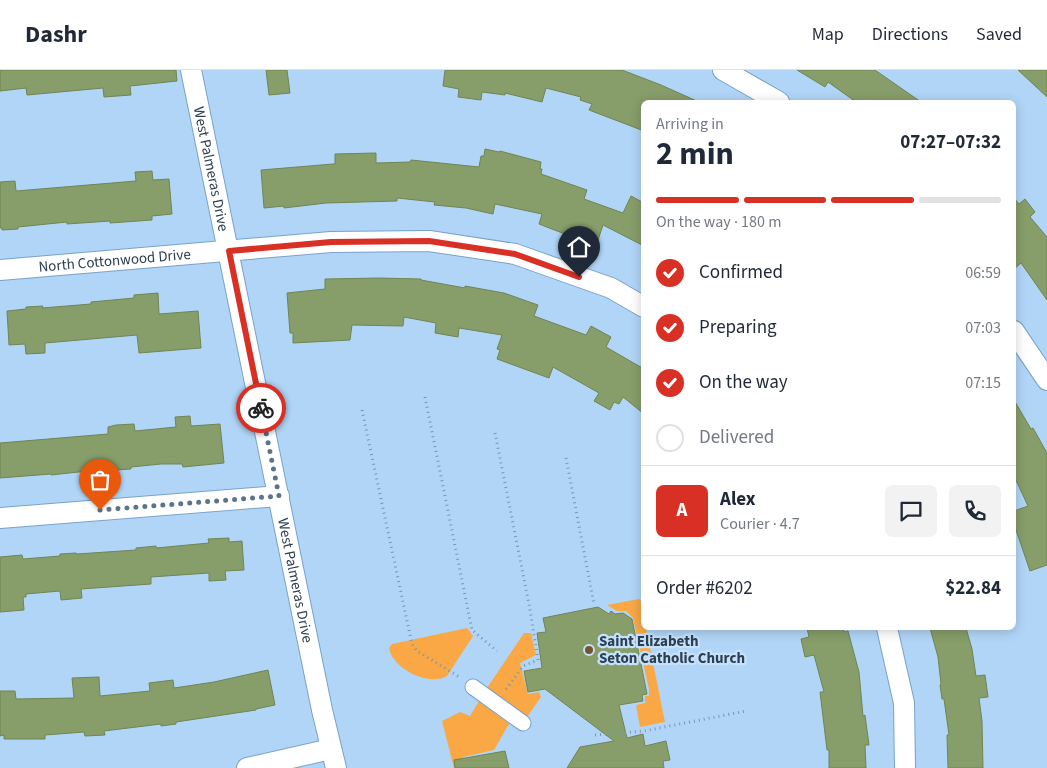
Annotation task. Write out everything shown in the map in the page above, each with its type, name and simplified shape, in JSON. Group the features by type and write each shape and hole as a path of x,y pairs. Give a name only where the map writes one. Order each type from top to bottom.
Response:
{"street":[{"name":"West Palmeras Drive","path":"191,70 336,768"},
{"path":"723,70 776,100"},
{"name":"North Cottonwood Drive","path":"0,270 331,242 429,241 515,254 611,288 641,305"},
{"path":"1016,334 1047,380"},
{"path":"0,518 279,496"},
{"path":"887,630 904,703 905,768"},
{"path":"473,687 523,723"},
{"path":"247,768 331,749"}],"path":[{"path":"425,397 472,630 496,651"},
{"path":"362,410 412,644 417,651 473,687"},
{"path":"495,433 529,604 538,660 523,666 497,704"},
{"path":"566,458 594,604"},
{"path":"595,735 644,731 746,711"}],"shaded area":[{"path":"639,599 641,601 641,630 646,630 665,722 640,727 636,705 645,703 645,696 649,696 649,689 633,618 626,611 617,611 607,605"},
{"path":"467,628 473,636 447,676 439,679 430,679 412,674 397,662 389,648 392,644"},
{"path":"524,633 531,633 536,655 520,663 528,694 539,692 541,697 527,717 487,688"},
{"path":"479,701 510,722 494,750 463,757 465,768 454,768 442,721 460,712 470,716"}],"building":[{"path":"0,70 176,70 177,81 130,86 131,95 104,97 103,88 27,95 26,88 0,91"},
{"path":"266,70 287,70 290,93 269,95"},
{"path":"445,70 622,70 695,100 641,100 641,130 589,110 592,104 580,100 581,97 546,88 542,102 505,93 505,95 482,92 481,100 458,97 459,89 443,86"},
{"path":"797,70 875,70 918,100 853,100 828,82 825,87"},
{"path":"1018,70 1047,70 1047,97"},
{"path":"485,149 541,162 541,174 587,190 584,199 623,213 631,196 641,201 641,244 603,225 596,246 539,224 542,214 495,204 493,214 466,208 434,205 435,202 397,198 397,201 326,203 284,208 284,206 264,208 261,170 335,164 335,154 376,153 376,163 410,162 411,160 479,167 481,156 484,156"},
{"path":"152,171 153,180 169,179 172,214 152,216 152,220 110,223 110,221 67,224 67,222 18,227 18,229 2,230 0,228 0,182 15,181 16,191 136,181 135,172"},
{"path":"1025,199 1035,212 1030,217 1047,237 1047,300 1021,263 1016,267 1016,200 1019,204"},
{"path":"325,279 421,279 465,288 465,286 504,293 538,305 534,316 586,335 591,326 611,337 606,347 641,367 641,412 623,397 619,404 614,402 610,410 594,401 599,393 553,367 549,378 497,359 500,350 497,349 502,335 459,328 458,337 435,333 436,323 404,317 403,326 352,325 350,340 293,343 293,333 290,333 287,293 325,289"},
{"path":"158,293 159,314 198,311 201,348 139,353 137,335 45,343 45,353 26,354 25,344 9,345 7,311 26,309 26,307 43,306 42,308 91,304 91,302 134,298 134,295"},
{"path":"1016,403 1047,453 1047,565 1030,571 1016,530 1016,510 1028,506 1016,480"},
{"path":"190,416 191,426 220,424 224,463 183,467 182,464 161,464 131,467 131,469 115,470 115,468 0,478 0,443 108,434 108,427 116,425 134,424 135,431 176,427 175,417"},
{"path":"229,538 229,542 242,541 244,570 225,571 226,580 209,581 209,573 151,577 151,584 81,589 82,598 61,600 60,591 26,594 26,597 23,597 24,610 0,612 0,557 22,555 23,559 60,556 60,554 136,550 136,548 156,546 156,548 209,543 208,539"},
{"name":"Saint Elizabeth Seton Catholic Church","path":"598,607 609,614 611,611 615,614 623,613 632,619 647,694 642,695 643,701 619,705 627,738 643,734 645,746 666,741 670,760 663,761 664,768 567,768 580,747 614,741 545,689 528,692 524,671 542,668 537,633 546,632 543,618"},
{"path":"807,630 848,631 859,672 863,716 865,715 869,745 865,745 866,768 829,768 829,750 827,750 820,692 824,692 814,655 805,657 801,639 809,637"},
{"path":"931,630 967,630 972,649 976,676 985,675 988,697 979,698 982,721 983,768 948,768 947,735 949,735 940,685 938,657"},
{"path":"268,670 275,705 256,710 176,722 176,724 104,731 105,735 85,736 84,732 45,735 45,739 4,739 4,735 0,736 0,691 15,691 16,699 74,698 72,678 99,677 100,696 150,691 149,683 173,680 174,688 214,682"},
{"path":"505,751 509,768 455,768 454,760"}],"way so far":[{"path":"100,510 279,496 261,408"}],"place":[{"name":"Saint Elizabeth Seton Catholic Church","path":"589,650"}],"route":[{"path":"261,408 229,251 331,242 429,241 515,254 579,277"}]}
